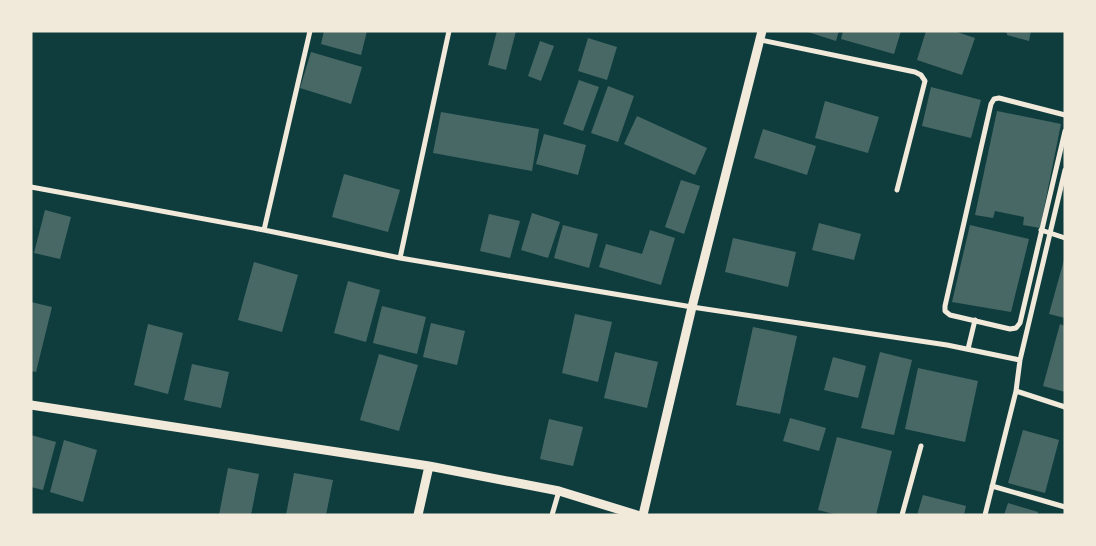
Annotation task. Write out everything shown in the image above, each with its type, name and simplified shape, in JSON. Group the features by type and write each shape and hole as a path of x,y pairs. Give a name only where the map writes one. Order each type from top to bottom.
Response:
{"street":[{"path":"264,230 310,31"},
{"path":"400,258 449,31"},
{"path":"643,515 692,307 761,36 921,75 924,81 897,190"},
{"path":"1065,115 999,98 994,99 990,104 945,306 945,311 950,315 1010,329 1016,328 1020,323 1065,131"},
{"path":"985,515 1016,391 1020,360 1065,170"},
{"path":"31,187 264,230 400,258 692,307 968,349 1020,360"},
{"path":"1041,230 1065,238"},
{"path":"968,349 975,320"},
{"path":"1016,391 1065,407"},
{"path":"31,405 429,466 559,491 637,515"},
{"path":"902,515 921,446"},
{"path":"418,515 429,466"},
{"path":"992,486 1065,508"},
{"path":"552,515 559,491"}],"building":[{"path":"324,31 367,31 361,55 321,44"},
{"path":"497,31 516,31 506,70 488,65"},
{"path":"805,31 839,31 836,41"},
{"path":"843,31 901,31 894,54 841,39"},
{"path":"926,31 954,31 975,38 962,75 917,60"},
{"path":"1003,31 1031,31 1029,41 1007,35"},
{"path":"588,38 617,47 607,80 578,71"},
{"path":"540,41 554,46 541,81 528,76"},
{"path":"311,52 362,67 351,104 300,88"},
{"path":"579,80 599,87 583,131 563,124"},
{"path":"608,86 634,96 618,142 591,133"},
{"path":"931,87 981,100 971,138 922,126"},
{"path":"825,101 879,117 868,153 815,138"},
{"path":"997,111 1061,124 1040,228 1023,225 1024,217 995,211 993,218 975,215"},
{"path":"441,112 539,129 532,171 433,153"},
{"path":"637,116 707,148 695,175 624,144"},
{"path":"763,129 816,146 807,175 754,158"},
{"path":"544,134 586,145 578,175 536,164"},
{"path":"344,174 400,190 388,232 332,217"},
{"path":"681,180 700,186 684,234 665,227"},
{"path":"45,210 71,217 60,259 34,253"},
{"path":"532,213 560,222 548,258 521,250"},
{"path":"489,214 520,221 510,258 480,251"},
{"path":"819,223 861,234 854,260 812,250"},
{"path":"563,225 598,234 589,268 554,258"},
{"path":"970,225 1029,239 1011,312 952,302"},
{"path":"650,230 675,238 661,285 599,267 606,244 642,254"},
{"path":"733,238 796,252 788,287 725,272"},
{"path":"1065,260 1065,318 1049,314"},
{"path":"254,262 298,275 282,332 238,320"},
{"path":"348,281 380,290 366,342 334,333"},
{"path":"31,302 52,307 36,372 31,371"},
{"path":"382,306 426,317 417,354 373,343"},
{"path":"575,314 612,322 598,382 562,373"},
{"path":"431,323 465,331 457,365 423,357"},
{"path":"148,324 183,333 168,394 134,385"},
{"path":"1060,324 1065,326 1065,392 1043,386"},
{"path":"753,327 797,336 780,414 736,405"},
{"path":"615,352 658,362 647,408 604,398"},
{"path":"880,352 912,360 894,435 861,428"},
{"path":"379,354 418,365 399,431 360,420"},
{"path":"833,357 866,366 858,398 824,390"},
{"path":"192,364 229,372 221,408 184,400"},
{"path":"918,368 978,381 965,442 905,429"},
{"path":"790,418 826,428 819,451 783,441"},
{"path":"549,419 583,427 573,466 540,459"},
{"path":"1023,430 1059,440 1045,493 1008,483"},
{"path":"31,435 56,442 43,490 31,487"},
{"path":"837,437 892,451 876,515 838,515 818,510"},
{"path":"64,440 97,450 83,502 50,492"},
{"path":"228,468 259,474 251,515 219,515"},
{"path":"294,473 333,480 326,515 286,515"},
{"path":"923,495 966,506 964,515 917,515"},
{"path":"1008,503 1038,512 1037,515 1004,515"}]}
